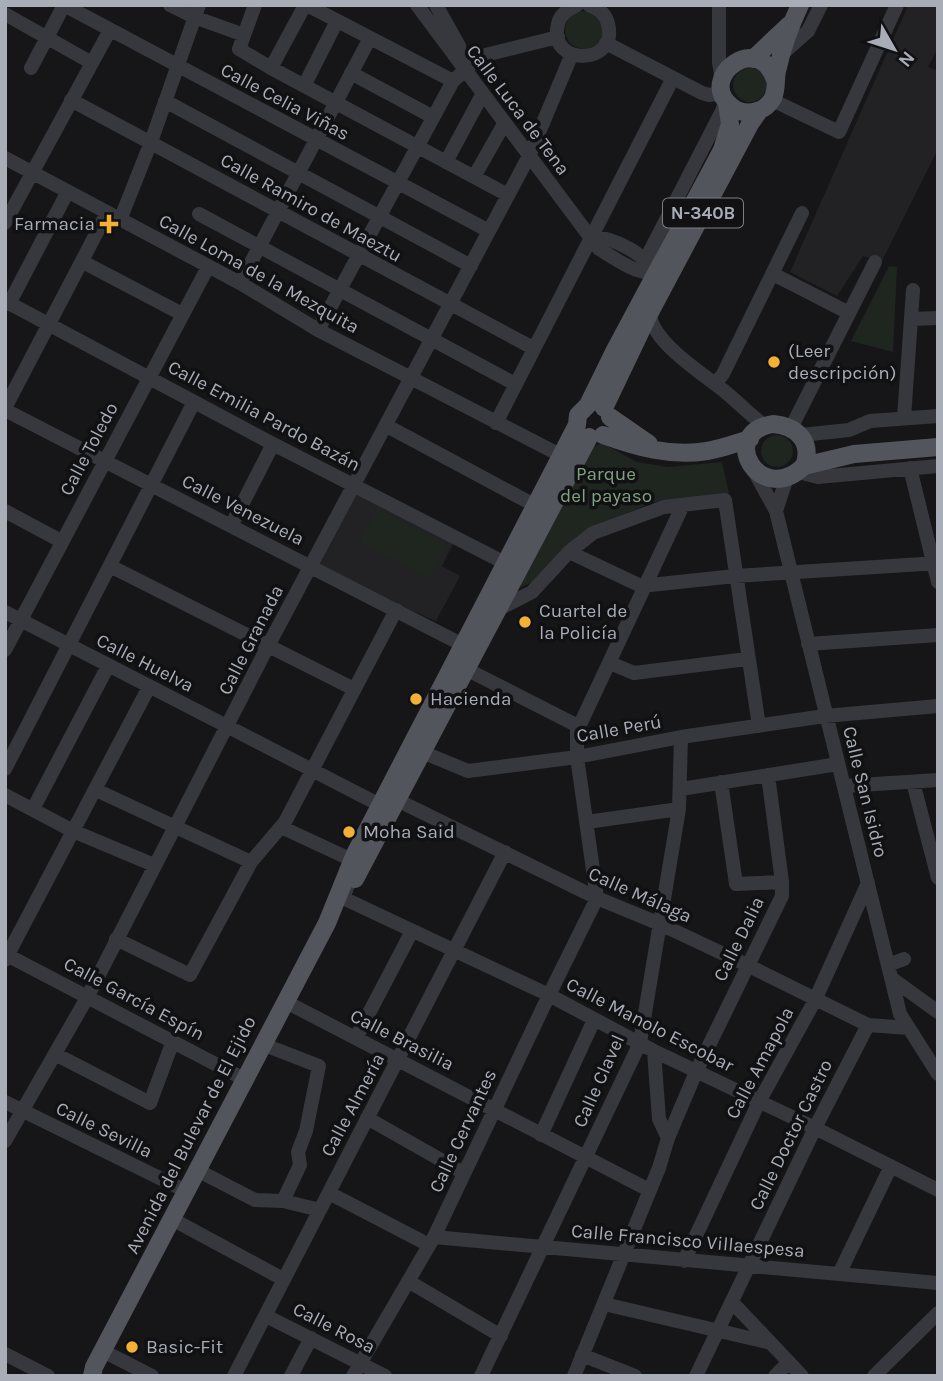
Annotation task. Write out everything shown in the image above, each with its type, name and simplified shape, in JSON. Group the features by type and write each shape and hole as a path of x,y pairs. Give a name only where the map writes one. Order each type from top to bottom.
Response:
{"main road":[{"name":"N-340B","path":"765,106 775,94 775,80 782,54 800,5"},
{"name":"N-340B","path":"724,94 727,69 748,59 792,22"},
{"path":"748,59 770,68 775,80"},
{"path":"724,94 732,107 745,113 765,106"},
{"name":"Avenida del Bulevar de El Ejido","path":"94,1367 327,923 363,838 422,752 460,666 463,645 560,455 590,432 609,427 601,410 643,296 728,134 730,124 724,94"},
{"name":"Avenida del Bulevar de El Ejido","path":"601,410 750,124 765,106"},
{"path":"601,410 661,451"},
{"name":"Avenida del Bulevar de El Ejido","path":"590,432 580,411 601,410"},
{"path":"590,432 639,448 676,453 713,450 750,439 765,426 783,425 799,435 834,449 938,436"},
{"name":"Avenida del Bulevar de El Ejido","path":"327,923 344,898 389,802 460,666 497,610 590,432"},
{"path":"796,472 808,456 799,435"},
{"path":"750,439 746,448 751,467"},
{"path":"713,450 770,478 854,454 938,447"}],"street":[{"name":"Calle Celia Viñas","path":"64,5 80,9 110,30 177,67 489,231"},
{"path":"31,68 64,5"},
{"path":"170,5 196,11 244,35"},
{"path":"255,5 239,49 508,195"},
{"path":"271,68 306,5 370,38 458,75"},
{"name":"Calle Luca de Tena","path":"416,5 458,75 482,95 591,237"},
{"path":"436,5 459,46 458,75"},
{"path":"643,296 638,259 722,111 724,94 719,5"},
{"path":"782,54 808,32 821,5"},
{"path":"765,106 833,129 897,5"},
{"path":"572,6 559,20 558,37 565,50 587,56 602,49 609,34 606,17 591,6"},
{"path":"5,409 83,262 114,216 151,142 196,11"},
{"path":"5,14 92,63"},
{"path":"304,86 337,21"},
{"path":"5,223 110,30"},
{"path":"719,35 731,53 748,59"},
{"path":"318,330 458,75 481,56 558,37"},
{"path":"240,284 370,38"},
{"path":"606,43 709,95 724,94"},
{"name":"Calle Granada","path":"5,1141 88,996 268,646 529,156 572,54"},
{"path":"352,73 433,117"},
{"path":"496,422 673,78"},
{"path":"446,162 482,95"},
{"name":"Calle Ramiro de Maeztu","path":"72,100 533,348"},
{"path":"165,101 471,266"},
{"path":"474,177 504,124"},
{"name":"Calle Loma de la Mezquita","path":"5,159 240,284 318,330 560,455"},
{"path":"7,302 67,193"},
{"path":"715,384 723,374 802,213"},
{"path":"199,214 341,288 515,384"},
{"name":"Avenida del Bulevar de El Ejido","path":"648,316 657,287 656,273 668,266 686,234 699,223"},
{"path":"591,237 605,237 656,273"},
{"path":"638,259 657,254 671,244"},
{"path":"83,262 182,314"},
{"path":"875,262 849,313 799,435 849,430 870,421 938,416"},
{"name":"Calle Toledo","path":"5,650 208,267"},
{"path":"773,274 849,313"},
{"path":"904,418 913,290"},
{"name":"Calle Emilia Pardo Bazán","path":"7,302 273,444 505,563"},
{"path":"648,316 658,334 684,360 765,426"},
{"path":"911,319 938,318"},
{"path":"5,769 194,402"},
{"name":"Calle Venezuela","path":"5,409 463,645"},
{"path":"387,426 534,506"},
{"path":"231,526 273,444"},
{"path":"776,511 796,472 818,477 938,466"},
{"name":"Calle San Isidro","path":"751,467 776,511 900,1014 938,1074"},
{"path":"910,468 936,563 938,582"},
{"path":"497,610 532,592 569,552 593,533 663,507 725,500 758,726"},
{"path":"597,898 577,757 577,731 683,505"},
{"path":"5,511 61,541"},
{"path":"569,552 641,586 735,576 936,563"},
{"path":"110,566 354,689"},
{"path":"116,939 190,975 251,862 281,827 396,610"},
{"name":"Calle Huelva","path":"5,612 311,770 389,802"},
{"path":"808,644 938,635"},
{"path":"610,663 634,673 747,659"},
{"path":"33,810 108,666"},
{"path":"460,666 580,727"},
{"path":"6,957 149,687"},
{"name":"Calle Perú","path":"422,752 468,771 577,757 681,737 825,716 938,706"},
{"name":"Calle Clavel","path":"481,1376 640,1044 679,809 681,737"},
{"path":"681,789 838,764"},
{"name":"Calle Dalia","path":"574,1376 696,1072 782,896 768,775"},
{"path":"844,786 938,780"},
{"path":"721,782 736,884 782,882"},
{"path":"913,782 938,878"},
{"path":"96,790 251,862"},
{"path":"7,802 33,810 73,831 154,865"},
{"name":"Calle Málaga","path":"389,802 505,852 597,898 660,924 867,1025"},
{"path":"587,822 679,809"},
{"path":"281,827 352,860"},
{"name":"Avenida del Bulevar de El Ejido","path":"344,898 363,838"},
{"name":"Calle Almería","path":"234,1376 505,852"},
{"name":"Calle Amapola","path":"684,1261 760,1102 815,1000 868,883"},
{"name":"Calle Manolo Escobar","path":"344,898 549,995 640,1044 938,1190"},
{"name":"Calle Cervantes","path":"357,1369 431,1241 597,898"},
{"path":"356,1038 412,931"},
{"name":"Calle García Espín","path":"6,957 88,996 244,1079"},
{"path":"904,960 890,971 935,1005"},
{"name":"Calle Brasilia","path":"286,1002 649,1190"},
{"path":"541,1135 594,1020"},
{"path":"867,1025 909,1028"},
{"name":"Calle Doctor Castro","path":"696,1376 867,1025"},
{"path":"55,1054 150,1103 173,1041"},
{"path":"262,1044 319,1066 306,1131 298,1152 300,1165 283,1201"},
{"path":"654,1051 659,1119 668,1138"},
{"name":"Calle Sevilla","path":"5,1102 186,1191"},
{"path":"367,1118 464,1173"},
{"path":"839,1274 891,1166"},
{"path":"197,1170 255,1200 283,1201 320,1210"},
{"path":"329,1193 431,1241"},
{"path":"172,1219 283,1279"},
{"name":"Calle Francisco Villaespesa","path":"431,1241 543,1247 938,1283"},
{"path":"408,1281 501,1336"},
{"path":"732,1302 802,1376"},
{"path":"604,1304 771,1343"},
{"path":"874,1376 938,1313"},
{"name":"Calle Rosa","path":"266,1316 311,1338 357,1369 385,1376"},
{"path":"291,1376 311,1338"},
{"path":"5,1354 48,1376"},
{"path":"582,1355 635,1376"},
{"path":"775,1376 789,1362"},
{"path":"94,1367 152,1376"}],"shaded area":[{"path":"903,5 938,5 938,48 928,67 938,71 938,149 882,261 863,256 837,296 790,272 907,8"},
{"path":"355,486 456,538 442,566 460,576 436,621 310,567"}],"green space":[{"path":"584,11 597,17 603,30 597,43 584,49 571,43 565,30 571,17"},
{"path":"750,68 762,73 767,85 762,97 750,102 738,97 733,85 738,73"},
{"path":"889,266 897,267 893,352 851,341"},
{"path":"777,435 788,440 793,451 788,462 777,467 766,462 761,451 766,440"},
{"name":"Parque del payaso","path":"602,443 637,462 668,467 722,462 729,493 654,502 589,528 533,582 505,594 587,450"},
{"path":"377,508 447,545 430,579 360,542"}],"place":[{"name":"Farmacia","path":"109,224"},
{"name":"(Leer descripción)","path":"774,362"},
{"name":"Cuartel de la Policía","path":"525,622"},
{"name":"Hacienda","path":"416,699"},
{"name":"Moha Said","path":"349,832"},
{"name":"Basic-Fit","path":"132,1347"}]}
